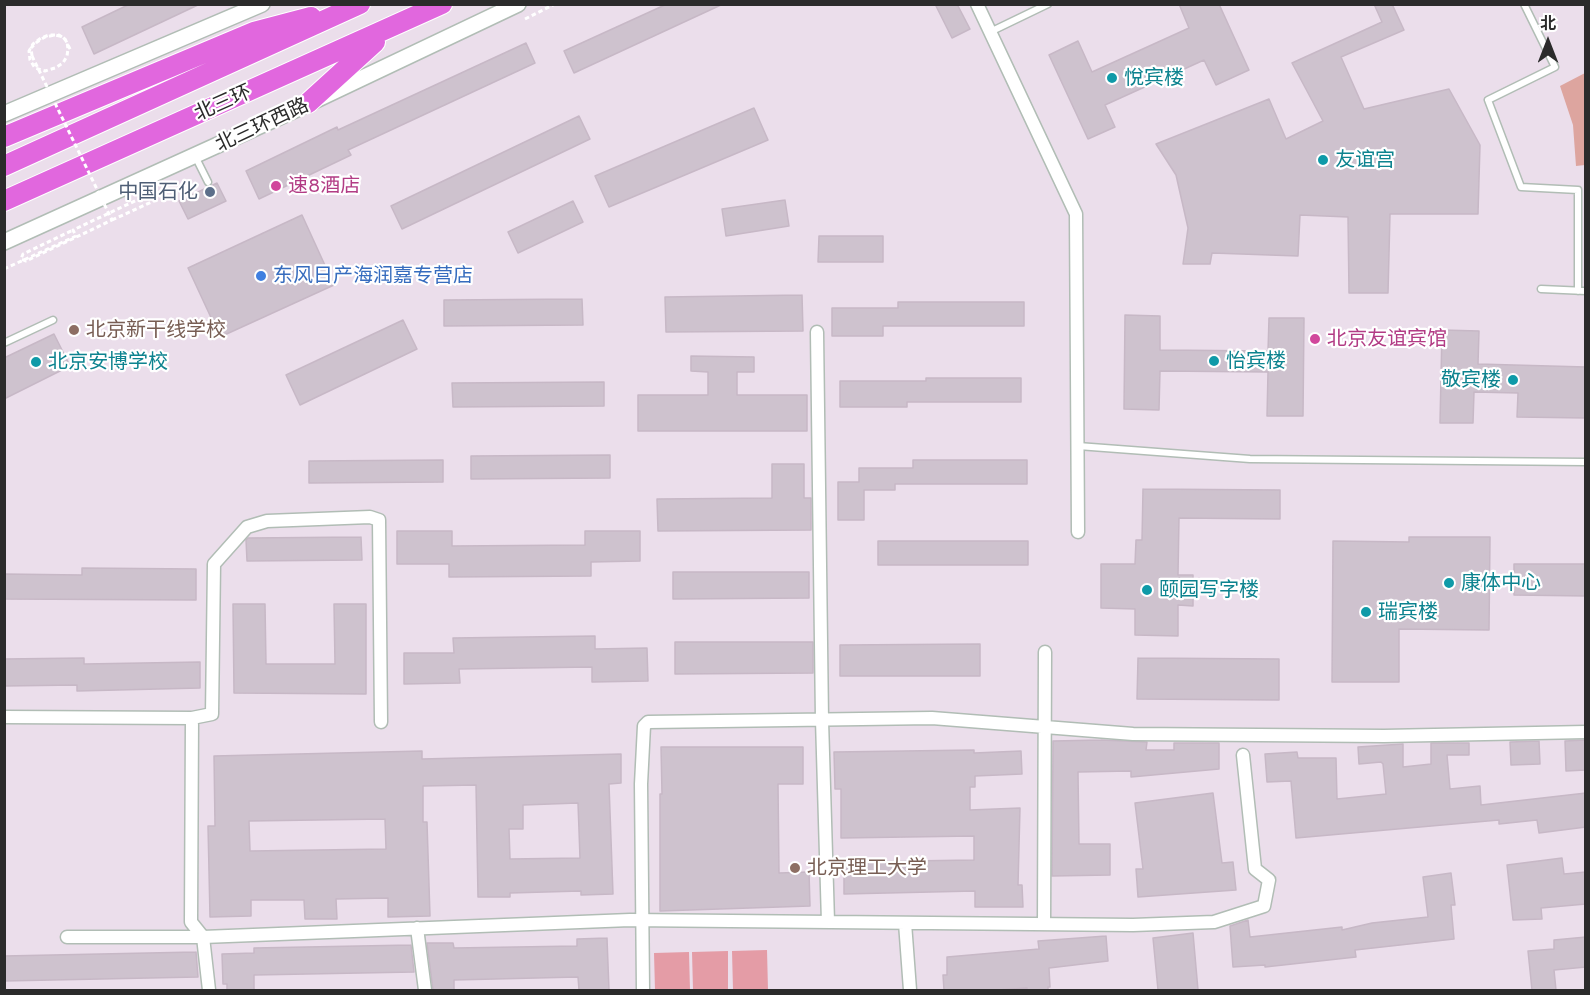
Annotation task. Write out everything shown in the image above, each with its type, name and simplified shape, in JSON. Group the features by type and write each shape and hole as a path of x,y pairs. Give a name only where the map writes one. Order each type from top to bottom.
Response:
{"highway":[{"path":"4,137 254,33 354,4"},
{"name":"北三环","path":"4,165 360,4"},
{"name":"北三环","path":"4,201 442,4"},
{"path":"308,104 388,30"}],"street":[{"path":"4,114 262,4"},
{"name":"北三环西路","path":"4,242 308,104 518,4"},
{"path":"977,4 1076,214 1078,532"},
{"path":"817,332 822,720 828,922"},
{"path":"4,717 192,718 212,714 214,564 247,527 267,521 370,518 379,520 381,722"},
{"path":"1044,924 1045,652"},
{"path":"192,718 191,922 203,937 209,990"},
{"path":"643,990 641,784 644,726 648,722 932,718 1133,734 1384,736 1586,732"},
{"path":"67,937 203,937 642,920 1133,926 1214,922 1264,906 1269,880 1255,869 1243,755"},
{"path":"905,923 910,990"},
{"path":"417,928 425,990"}],"lane":[{"path":"990,32 1048,4"},
{"path":"1524,4 1556,67 1488,100 1521,187 1578,190 1582,291 1541,289"},
{"path":"195,155 208,182"},
{"path":"4,343 53,320"},
{"path":"1078,446 1250,459 1586,462"}],"path":[{"path":"71,51 65,39 59,35 49,35 41,38 33,44 30,51 30,60 35,68 45,71 54,68 63,63 67,56 68,49 67,42 63,38 54,35 45,37 37,42 31,48 32,56 37,66 42,76 97,189 102,200 112,220"},
{"path":"153,193 156,200 26,261 21,259 23,254 162,188"},
{"path":"4,269 76,236 73,230"}],"shaded area":[{"path":"1585,73 1585,165 1576,166 1573,125 1560,86"},
{"path":"767,950 768,990 733,990 732,951"},
{"path":"728,951 728,990 693,990 692,952"},
{"path":"689,952 690,990 655,990 654,953"}],"building":[{"path":"130,4 200,4 94,54 82,27"},
{"path":"667,4 723,4 574,73 564,51"},
{"path":"935,4 957,4 970,29 952,38"},
{"name":"悅宾楼","path":"1179,4 1219,4 1249,70 1216,85 1204,60 1105,105 1115,127 1088,139 1049,55 1078,41 1092,72 1189,28"},
{"name":"友谊宫","path":"1374,4 1392,4 1404,30 1341,57 1364,109 1449,89 1480,145 1478,214 1390,214 1388,293 1349,293 1348,217 1300,215 1298,256 1212,253 1210,264 1183,264 1188,228 1176,175 1156,144 1269,99 1286,139 1323,121 1292,63 1382,22"},
{"path":"526,43 535,63 348,150 351,155 259,199 246,171 337,127 338,130"},
{"path":"754,108 768,140 609,207 595,176"},
{"path":"579,116 590,139 402,229 391,206"},
{"name":"中国石化","path":"217,183 226,201 188,219 179,201"},
{"path":"785,200 789,226 726,236 722,209"},
{"path":"573,201 583,222 518,253 508,232"},
{"name":"东风日产海润嘉专营店","path":"302,215 334,285 220,337 188,268"},
{"path":"819,236 883,236 883,262 818,262"},
{"path":"802,295 803,331 666,332 665,297"},
{"path":"582,299 583,325 444,326 444,300"},
{"path":"898,302 1024,302 1024,326 883,326 883,336 832,336 832,308 898,308"},
{"name":"怡宾楼","path":"1125,315 1160,316 1160,350 1268,351 1269,318 1304,318 1303,416 1267,416 1268,372 1160,371 1159,410 1124,409"},
{"path":"403,320 417,349 300,405 286,375"},
{"name":"敬宾楼","path":"1442,330 1479,331 1478,364 1586,367 1586,418 1517,417 1518,393 1474,392 1473,423 1440,423"},
{"name":"北京安博学校","path":"54,334 70,366 4,399 4,358"},
{"path":"691,356 754,357 754,372 737,372 737,395 807,395 807,431 638,431 638,395 708,395 708,372 691,371"},
{"path":"926,378 1021,378 1021,402 907,402 907,407 840,407 840,381 926,381"},
{"path":"604,382 604,406 453,407 452,383"},
{"path":"610,455 610,478 471,479 471,456"},
{"path":"443,460 443,482 309,483 309,461"},
{"path":"913,460 1027,460 1027,484 895,484 895,490 864,490 864,520 838,520 838,482 859,482 859,468 913,468"},
{"path":"772,464 804,464 804,498 811,498 811,530 658,531 657,499 772,498"},
{"path":"1143,489 1280,490 1280,519 1179,518 1178,575 1193,575 1193,606 1178,605 1178,636 1135,635 1135,609 1101,608 1101,564 1135,564 1136,540 1142,540"},
{"path":"397,531 452,531 452,546 585,545 585,531 640,531 640,561 591,562 591,576 449,577 449,564 397,564"},
{"path":"361,537 362,560 247,561 246,540 248,538"},
{"path":"1409,537 1490,537 1489,630 1399,629 1399,682 1332,682 1333,541 1409,542"},
{"path":"878,541 1028,541 1028,565 878,565"},
{"path":"1514,564 1586,564 1586,596 1514,595"},
{"path":"82,568 196,569 196,600 4,599 4,574 82,575"},
{"path":"673,572 809,572 809,598 673,599"},
{"path":"233,604 265,604 266,664 335,664 334,604 366,604 366,694 234,693"},
{"path":"595,636 595,649 647,648 648,681 592,682 592,667 459,669 460,683 404,684 404,653 454,653 453,638"},
{"path":"675,642 813,642 813,673 675,674"},
{"path":"980,644 980,676 840,676 840,645"},
{"path":"84,658 84,664 200,662 200,688 77,691 77,685 4,686 4,659"},
{"path":"1138,658 1279,659 1279,700 1137,699"},
{"path":"1586,740 1586,770 1566,771 1565,741"},
{"path":"1053,741 1147,742 1146,750 1174,750 1174,743 1219,743 1219,769 1131,777 1131,771 1078,772 1079,844 1110,844 1110,875 1052,876"},
{"path":"1539,741 1540,764 1511,765 1510,742"},
{"path":"1431,743 1469,743 1469,755 1447,755 1450,789 1480,786 1481,805 1586,793 1586,827 1539,833 1537,820 1499,824 1499,820 1296,838 1291,781 1267,782 1265,754 1297,752 1298,758 1336,758 1337,799 1386,794 1383,764 1381,762 1359,764 1358,747 1403,744 1403,767 1431,764"},
{"path":"661,747 803,747 803,784 778,784 779,873 809,872 810,906 660,911"},
{"path":"974,750 974,753 1021,751 1022,774 975,776 975,787 970,787 970,810 1020,808 1018,885 1022,885 1023,907 975,907 975,891 844,894 844,862 974,860 974,836 841,838 841,789 835,789 834,752"},
{"path":"422,751 422,759 621,754 621,783 609,784 613,894 581,895 581,891 510,893 510,897 478,897 476,785 423,786 423,822 427,822 430,916 388,917 388,898 336,899 337,919 305,919 304,900 251,900 251,916 210,917 208,826 215,826 214,756","holes":["578,803 580,858 510,859 509,829 523,829 523,805","385,819 386,849 250,851 249,821"]},
{"path":"1213,793 1222,863 1233,862 1236,890 1138,897 1136,869 1143,869 1135,803"},
{"path":"1562,858 1564,874 1586,872 1586,904 1541,908 1542,919 1513,920 1507,865"},
{"path":"1451,873 1455,905 1451,905 1454,939 1355,950 1356,957 1265,967 1265,965 1233,967 1230,926 1248,920 1250,937 1342,927 1342,930 1372,923 1428,917 1423,877"},
{"path":"1193,933 1198,990 1158,990 1153,938"},
{"path":"1106,936 1108,961 1049,968 1050,987 1048,990 1027,990 1027,988 944,990 943,975 947,975 947,957 1039,949 1038,941"},
{"path":"1586,937 1586,967 1554,970 1556,990 1532,990 1528,951 1554,949 1554,940"},
{"path":"607,938 609,990 579,990 578,977 454,980 454,990 433,990 427,943 453,943 454,948 577,946 577,939"},
{"path":"411,945 414,972 254,975 254,990 227,990 227,984 223,984 222,954 254,953 254,948"},
{"path":"196,952 198,977 4,981 4,956"}],"place":[{"name":"悅宾楼","path":"1112,78"},
{"name":"友谊宫","path":"1323,160"},
{"name":"速8酒店","path":"276,186"},
{"name":"中国石化","path":"210,192"},
{"name":"东风日产海润嘉专营店","path":"261,276"},
{"name":"北京新干线学校","path":"74,330"},
{"name":"北京友谊宾馆","path":"1315,339"},
{"name":"怡宾楼","path":"1214,361"},
{"name":"北京安博学校","path":"36,362"},
{"name":"敬宾楼","path":"1513,380"},
{"name":"康体中心","path":"1449,583"},
{"name":"颐园写字楼","path":"1147,590"},
{"name":"瑞宾楼","path":"1366,612"},
{"name":"北京理工大学","path":"795,868"}]}
